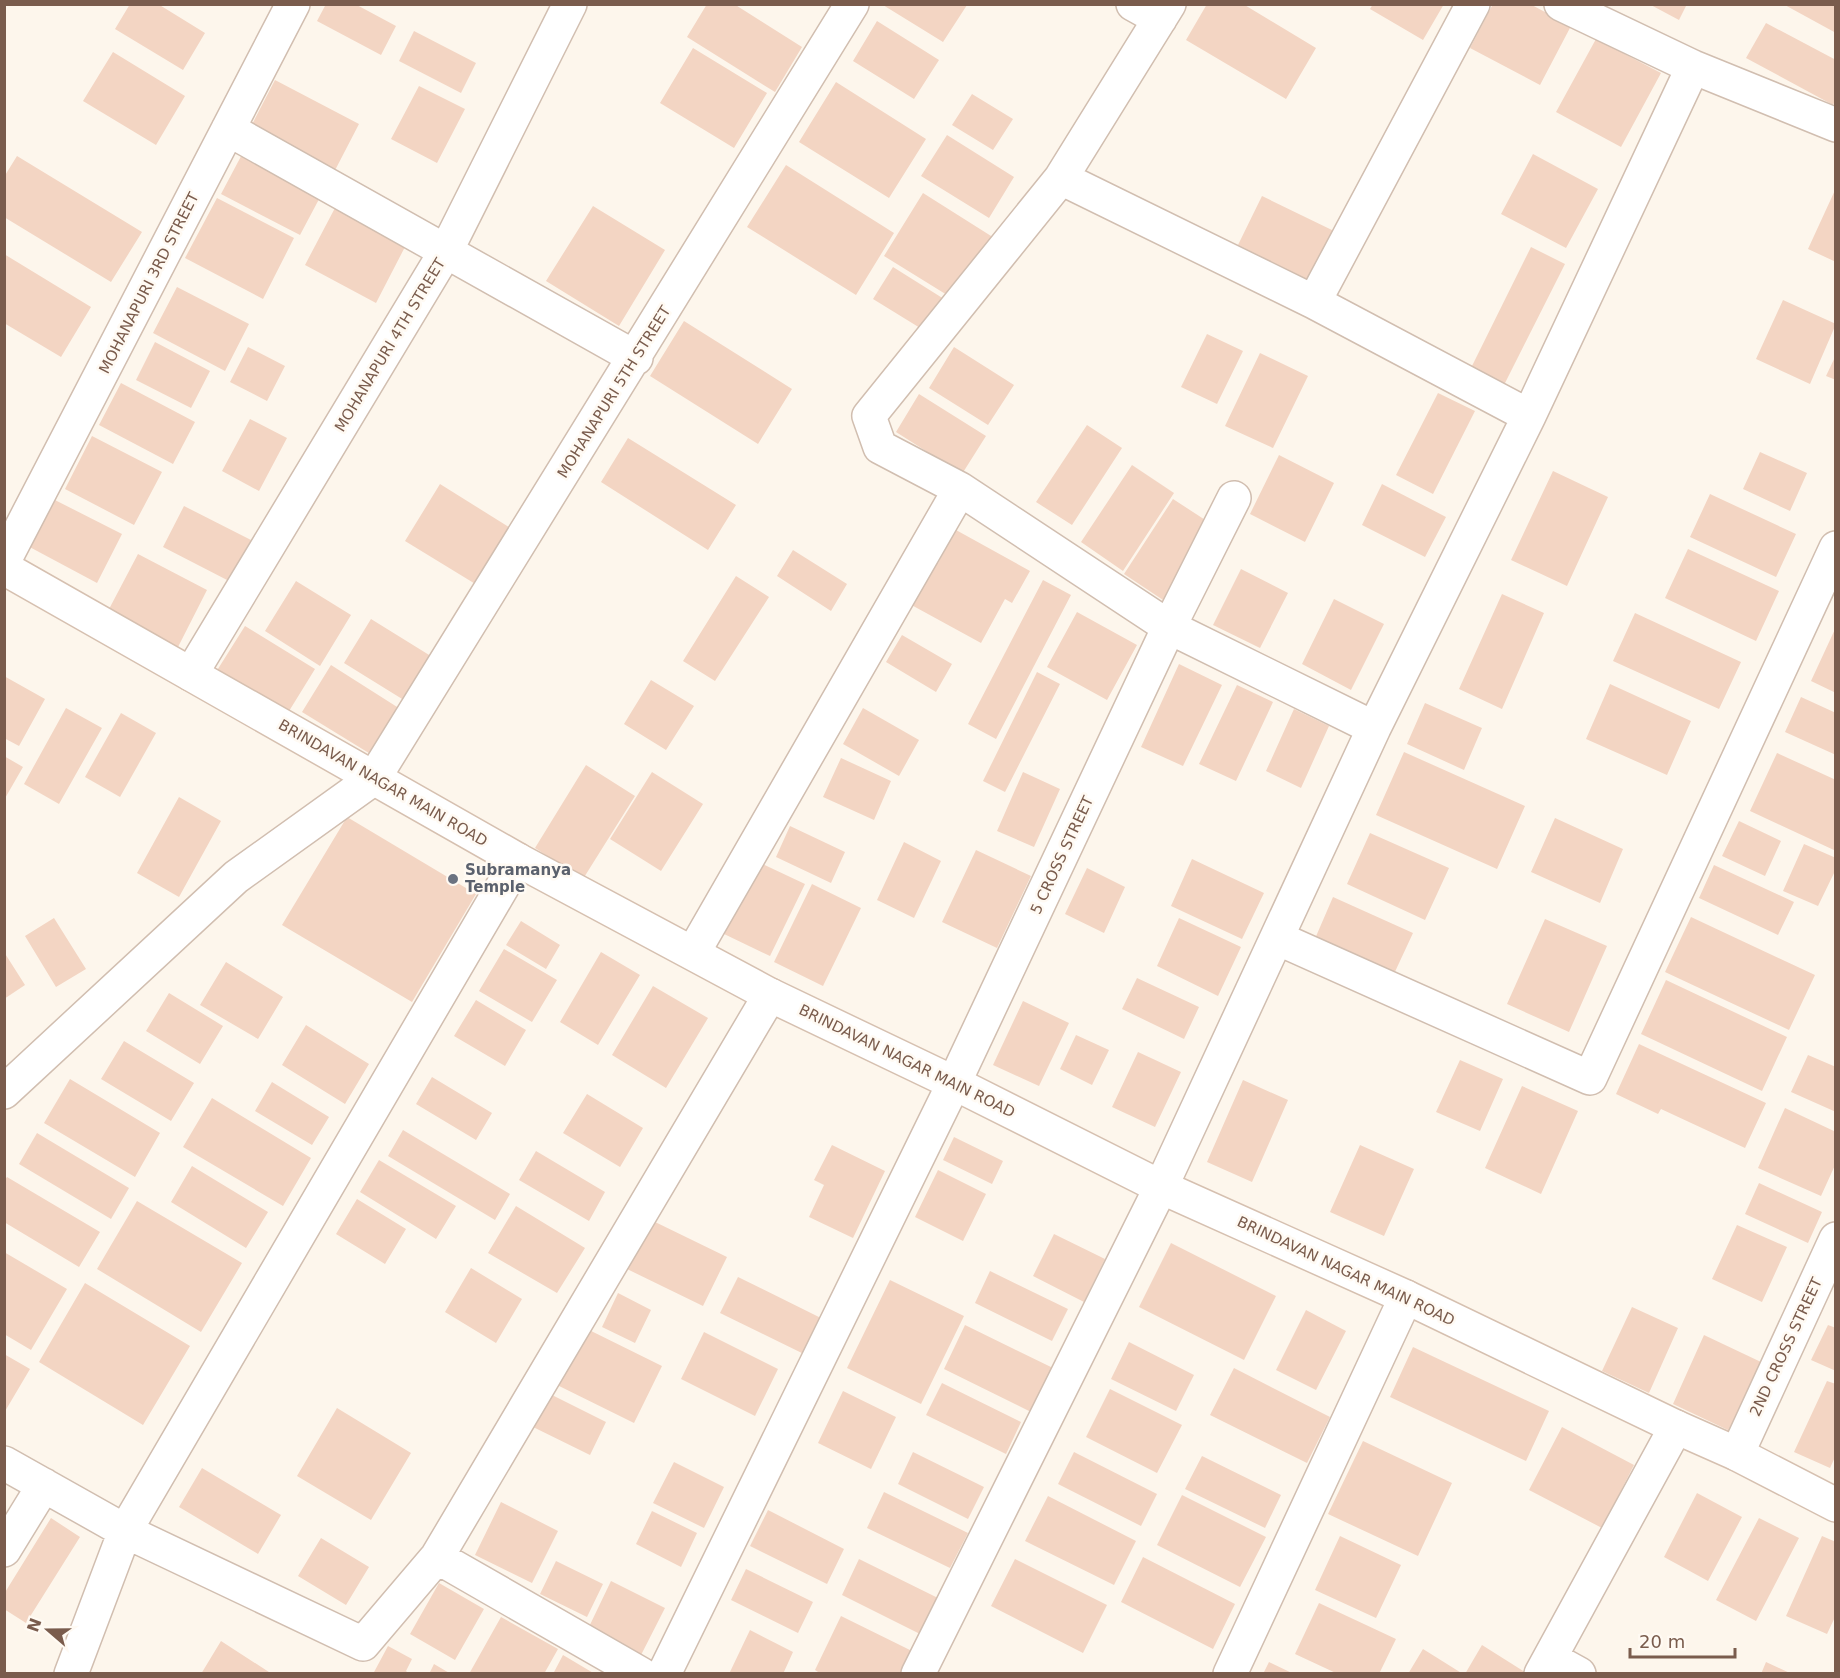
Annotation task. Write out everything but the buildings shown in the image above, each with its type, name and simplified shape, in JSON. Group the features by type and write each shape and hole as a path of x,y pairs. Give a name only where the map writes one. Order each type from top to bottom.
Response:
{"street":[{"name":"MOHANAPURI 3RD STREET","path":"4,561 293,4"},
{"name":"MOHANAPURI 4TH STREET","path":"191,674 446,250 570,4"},
{"name":"MOHANAPURI 5TH STREET","path":"374,778 636,358 852,4"},
{"path":"1314,302 1473,4"},
{"path":"1561,4 1694,67 1836,125"},
{"path":"1154,9 1060,178 869,416 880,447 960,489 1169,627 1374,728"},
{"path":"918,1674 1161,1187 1374,728 1529,417 1694,67"},
{"path":"228,129 636,358"},
{"path":"1060,178 1314,302 1529,417"},
{"path":"693,953 960,489"},
{"name":"5 CROSS STREET","path":"664,1674 954,1083 1169,627 1234,498"},
{"path":"1277,938 1590,1078 1836,548"},
{"name":"BRINDAVAN NAGAR MAIN ROAD","path":"4,568 518,860 770,995 954,1083 1161,1187 1406,1297 1737,1454 1836,1505"},
{"path":"4,1092 236,877 374,778"},
{"path":"71,1674 125,1531 518,860"},
{"path":"4,1463 125,1531 363,1644 437,1557 770,995"},
{"name":"2ND CROSS STREET","path":"1737,1454 1836,1239"},
{"path":"1230,1674 1406,1297"},
{"path":"1579,1674 1545,1666 1676,1427"},
{"path":"4,1550 44,1485"},
{"path":"437,1557 641,1674"}],"place":[{"name":"Subramanya Temple","path":"453,879"}]}
